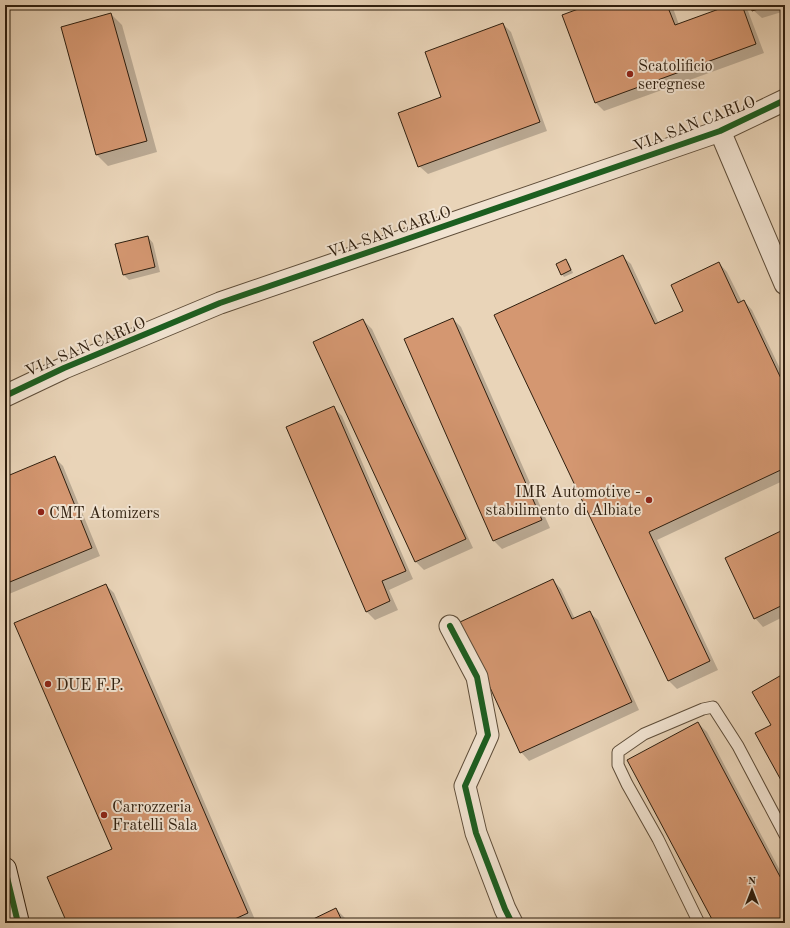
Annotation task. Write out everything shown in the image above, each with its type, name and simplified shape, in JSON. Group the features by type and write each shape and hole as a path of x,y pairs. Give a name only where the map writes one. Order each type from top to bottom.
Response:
{"street":[{"name":"VIA SAN CARLO","path":"5,396 64,368 220,303 720,130 785,100"},
{"path":"720,130 785,284"},
{"path":"450,626 477,677 488,735 465,786 476,833 505,909 512,923"},
{"path":"5,869 18,923"}],"lane":[{"path":"699,923 658,839 618,765 618,752 644,734 703,709 712,707 738,746 785,835"}],"building":[{"name":"Scatolificio seregnese","path":"589,5 667,5 675,25 730,5 742,5 756,44 595,103 562,15"},
{"path":"751,5 771,5 752,11"},
{"path":"111,13 147,141 96,155 61,27"},
{"path":"503,23 540,122 418,167 398,113 441,97 425,52"},
{"path":"148,236 155,267 123,275 115,244"},
{"name":"IMR Automotive - stabilimento di Albiate","path":"623,255 655,324 683,311 671,285 719,262 738,303 744,300 785,387 785,468 649,532 710,661 668,681 494,315"},
{"path":"566,259 571,270 561,275 556,264"},
{"path":"453,318 542,520 493,541 404,339"},
{"path":"363,319 466,539 415,562 313,342"},
{"path":"334,406 406,571 382,581 390,601 366,612 286,427"},
{"name":"CMT Atomizers","path":"55,456 92,548 5,584 5,477"},
{"path":"785,529 785,604 754,619 725,558"},
{"path":"553,579 572,619 590,611 632,702 520,753 460,622"},
{"path":"106,584 248,913 226,923 67,923 47,877 112,849 14,623"},
{"path":"785,673 785,780 782,782 755,733 771,725 752,692"},
{"path":"698,722 785,886 785,923 714,923 627,760"},
{"path":"785,790 785,800 781,792"},
{"path":"336,908 343,923 305,923"}],"cycle path":[{"path":"5,396 64,368 220,303 720,131 785,100"},
{"path":"450,626 477,677 488,735 465,786 476,833 505,909 512,923"},
{"path":"5,869 18,923"}],"place":[{"name":"Scatolificio seregnese","path":"630,74"},
{"name":"IMR Automotive - stabilimento di Albiate","path":"649,500"},
{"name":"CMT Atomizers","path":"41,512"},
{"name":"DUE F.P.","path":"48,684"},
{"name":"Carrozzeria Fratelli Sala","path":"104,815"}]}
